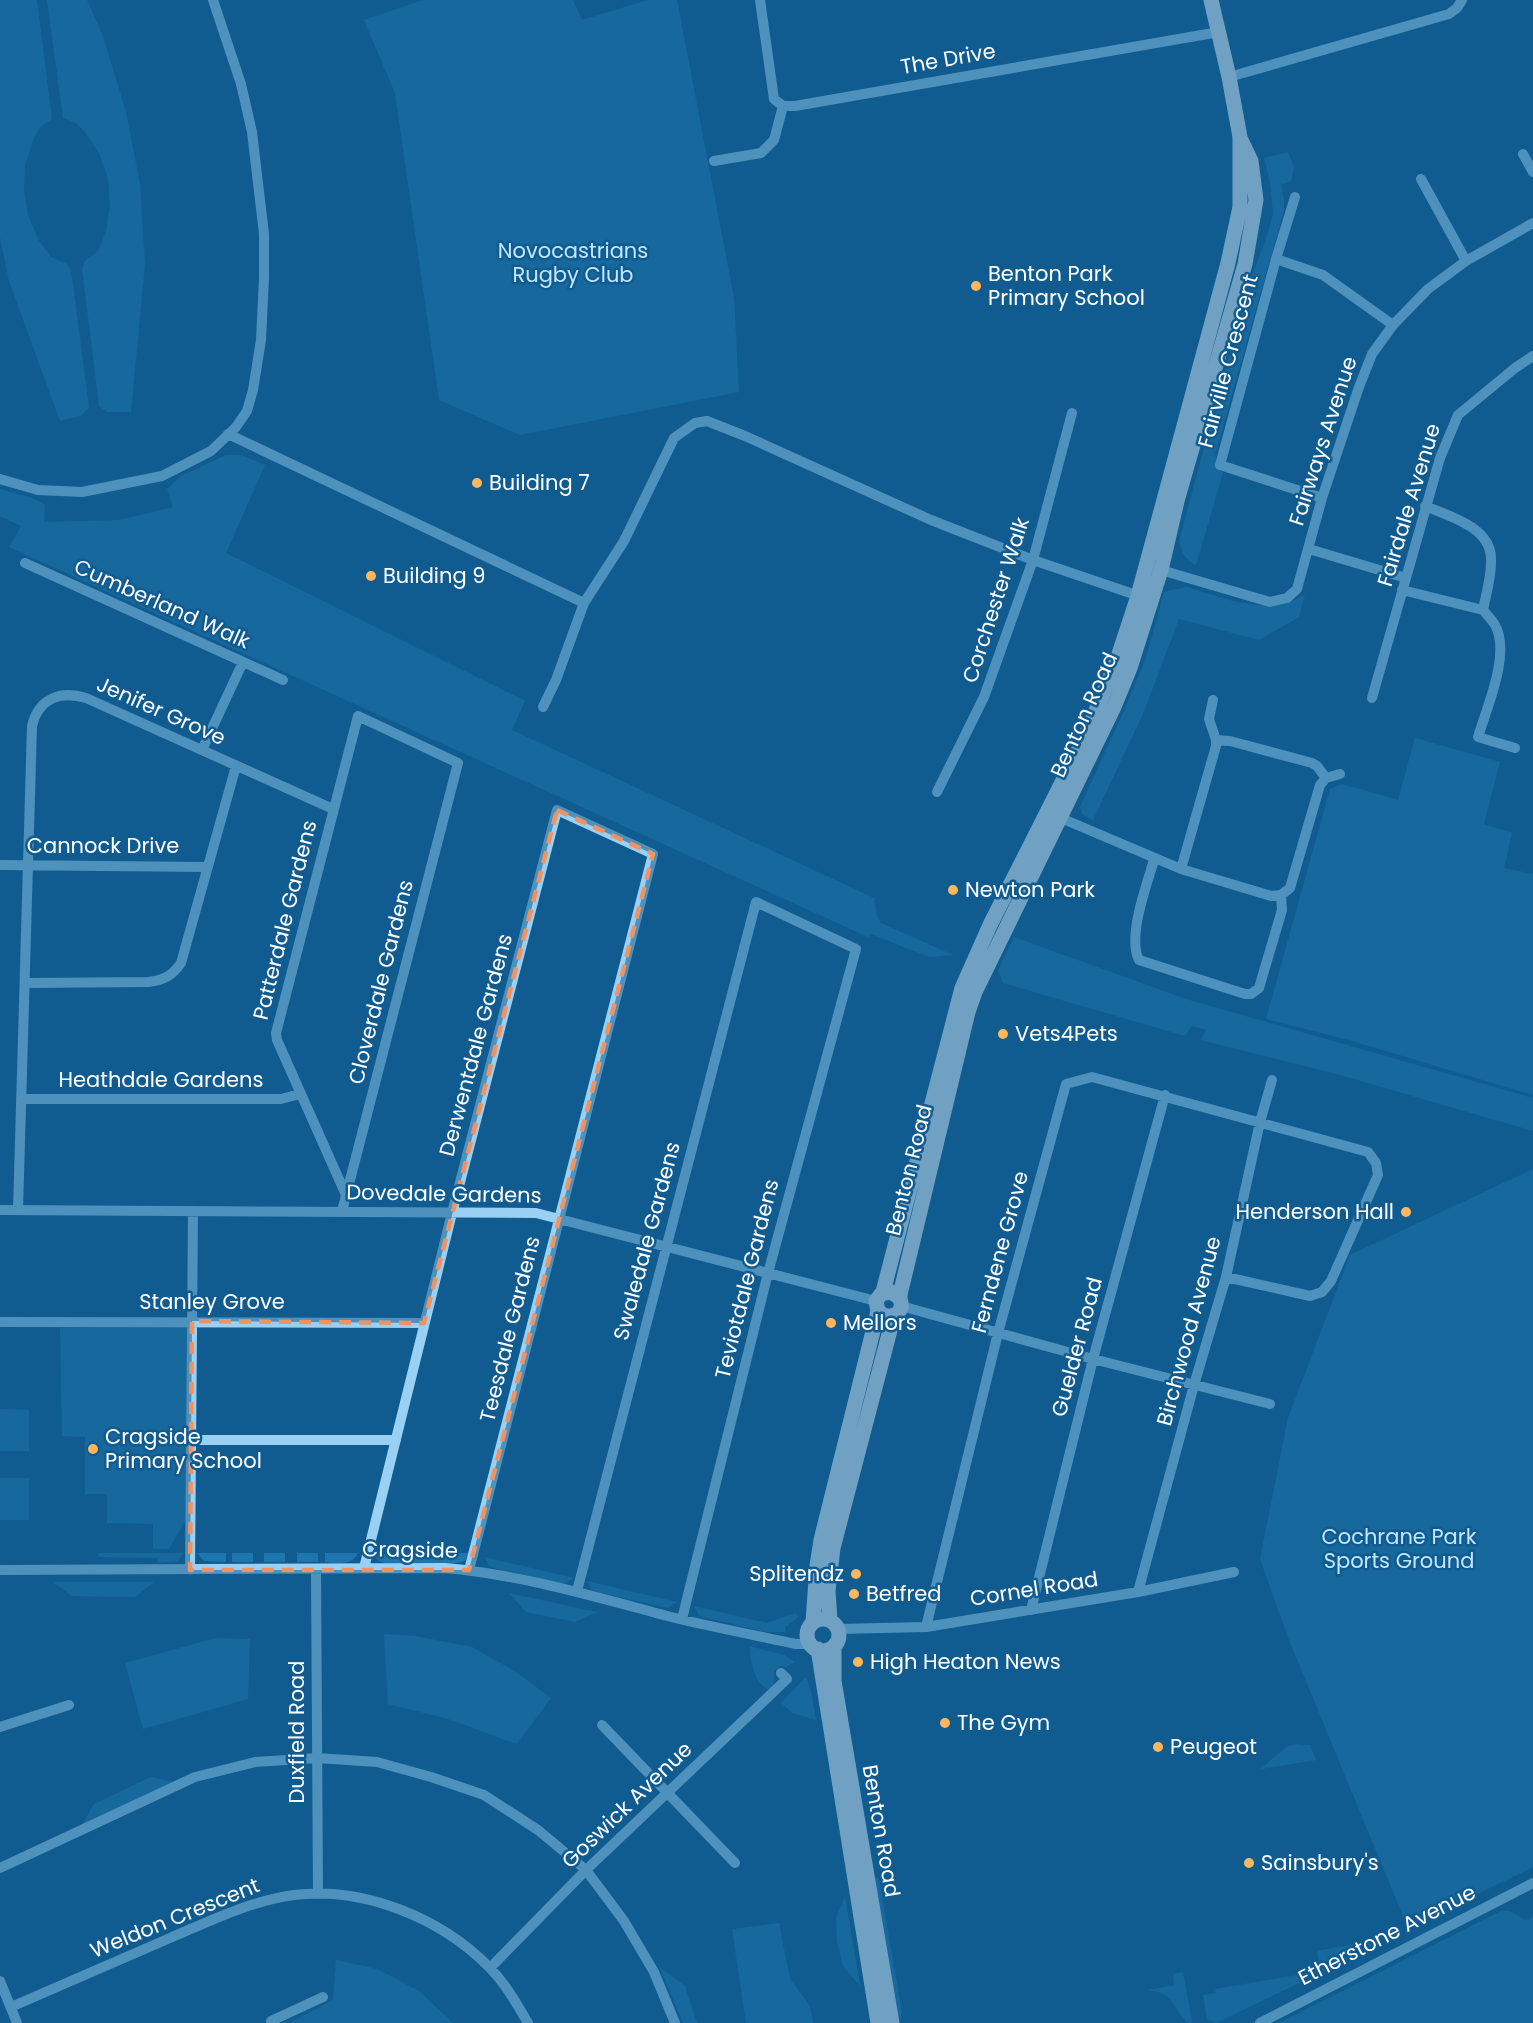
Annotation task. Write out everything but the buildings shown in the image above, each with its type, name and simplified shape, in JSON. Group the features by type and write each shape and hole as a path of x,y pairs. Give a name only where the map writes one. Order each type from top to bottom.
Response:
{"main road":[{"name":"Benton Road","path":"1145,598 1146,566 1228,263 1240,207 1240,137 1211,0"},
{"name":"Benton Road","path":"834,1625 828,1591 833,1548 898,1307 971,1002 1054,815 1145,598 1161,570 1180,490 1245,264 1256,200 1251,161 1240,137"},
{"name":"Benton Road","path":"813,1622 821,1540 879,1301 962,988 977,952 1054,815"},
{"path":"891,1292 898,1307 884,1316 879,1301 891,1292"},
{"path":"823,1619 834,1625 838,1640 834,1646 828,1650 814,1647 808,1630 813,1622 823,1619"},
{"name":"Benton Road","path":"834,1646 834,1682 892,2023"},
{"name":"Benton Road","path":"814,1647 878,2023"}],"street":[{"path":"0,479 38,490 82,492 162,476 211,451 247,411 253,390 261,340 264,234 252,132 241,84 213,0"},
{"path":"714,161 761,153 774,140 783,106 774,99 760,0"},
{"path":"1229,77 1449,14 1462,0"},
{"name":"The Drive","path":"783,106 795,106 1219,32"},
{"path":"1523,154 1533,171"},
{"path":"1421,180 1466,261"},
{"path":"1276,259 1295,198"},
{"name":"Fairways Avenue","path":"1146,566 1270,602 1287,598 1297,589 1322,498 1372,354 1393,325 1428,289 1466,261 1533,223"},
{"name":"Fairville Crescent","path":"1322,498 1220,465 1276,259 1323,274 1393,325"},
{"name":"Fairdale Avenue","path":"1372,698 1425,506 1440,458 1458,415 1491,386 1533,356"},
{"name":"Corchester Walk","path":"937,792 984,697 1033,560 1072,413"},
{"path":"543,707 556,680 584,603 624,541 674,438 695,423 707,421 931,520 1033,560 1145,598"},
{"path":"228,434 584,603"},
{"path":"1425,506 1467,524 1484,537 1492,557 1484,610"},
{"path":"1309,549 1406,578"},
{"name":"Cumberland Walk","path":"25,563 283,680"},
{"path":"1402,590 1484,610 1495,625 1501,645 1499,663 1478,737 1515,748"},
{"path":"202,750 243,662"},
{"name":"Jenifer Grove","path":"18,1210 26,865 32,726 37,711 48,700 69,694 86,698 333,809"},
{"path":"1181,869 1214,754 1216,740 1209,719 1213,700"},
{"name":"Cloverdale Gardens","path":"342,1211 458,763 358,716"},
{"name":"Patterdale Gardens","path":"346,1195 277,1040 276,1026 358,716"},
{"path":"1216,740 1230,741 1312,763 1326,778"},
{"path":"25,983 148,982 162,980 174,974 181,963 236,766"},
{"path":"1054,815 1154,860 1271,896 1281,895 1290,888 1318,789 1326,778 1340,774"},
{"name":"Teesdale Gardens","path":"469,1570 653,854 557,810"},
{"name":"Derwentdale Gardens","path":"364,1568 452,1213 557,810"},
{"path":"1154,860 1137,926 1136,948 1139,960 1245,994 1251,994 1259,988 1282,910 1281,895"},
{"name":"Cannock Drive","path":"0,865 207,867"},
{"name":"Teviotdale Gardens","path":"682,1619 768,1273 856,950 756,902"},
{"name":"Swaledale Gardens","path":"577,1591 756,902"},
{"name":"Ferndene Grove","path":"926,1627 998,1333 1066,1084 1092,1077 1368,1152 1376,1163 1378,1175 1331,1281 1322,1292 1310,1296 1226,1277"},
{"name":"Birchwood Avenue","path":"1138,1592 1194,1384 1226,1277 1260,1122 1272,1080"},
{"name":"Heathdale Gardens","path":"21,1099 281,1099 300,1094"},
{"name":"Guelder Road","path":"1031,1610 1093,1359 1165,1095"},
{"name":"Dovedale Gardens","path":"0,1210 536,1213 879,1301"},
{"path":"190,1570 193,1211"},
{"path":"898,1307 1270,1404"},
{"name":"Stanley Grove","path":"0,1322 424,1323"},
{"path":"191,1440 396,1440"},
{"name":"Cragside","path":"0,1570 445,1568 469,1570 577,1591 682,1619 814,1647"},
{"name":"Duxfield Road","path":"316,1569 318,1894"},
{"name":"Cornel Road","path":"834,1625 926,1627 1138,1592 1234,1572"},
{"name":"Goswick Avenue","path":"490,1968 666,1792 787,1679 781,1673"},
{"path":"0,1728 69,1705"},
{"path":"602,1725 735,1863"},
{"path":"0,1868 195,1777 255,1762 317,1758 377,1762 432,1777 484,1795 538,1830 586,1870 624,1921 654,1972 675,2023"},
{"name":"Etherstone Avenue","path":"1260,2023 1533,1883"},
{"name":"Weldon Crescent","path":"11,2007 245,1906 296,1895 318,1894 368,1901 426,1920 470,1950 490,1968 506,1987 528,2023"},
{"path":"0,1981 17,2023"},
{"path":"271,2021 323,1997"}],"highlighted area":[{"path":"557,810 653,854 469,1570 190,1570 192,1321 424,1323"}],"green space":[{"path":"0,0 37,0 52,119 40,127 34,138 25,165 24,190 28,215 39,241 51,257 67,264 71,270 89,407 82,415 60,421 9,281 0,237"},
{"path":"47,0 87,0 103,36 126,112 140,184 145,264 131,412 107,412 99,406 82,268 85,261 98,251 106,232 110,205 108,179 100,155 85,132 76,123 63,118"},
{"name":"Novocastrians Rugby Club","path":"423,0 573,0 582,20 648,0 677,0 734,298 739,392 520,435 439,400 395,93 364,20"},
{"path":"1288,152 1294,167 1291,181 1281,185 1284,210 1215,455 1218,468 1223,473 1196,565 1184,556 1179,541 1223,377 1253,273 1273,214 1270,182 1264,158"},
{"path":"226,455 241,455 265,465 226,553 525,701 512,730 874,898 877,916 881,923 953,955 929,957 871,934 868,937 9,547 21,526 0,516 0,489 30,497 45,505 44,522 119,520 173,507 167,489 181,476"},
{"path":"1186,587 1246,604 1262,605 1277,605 1305,594 1299,617 1259,640 1179,619 1143,714 1093,820 1082,814 1080,807 1146,658 1164,592"},
{"path":"1415,738 1500,762 1484,824 1512,833 1504,868 1533,874 1533,1095 1349,1040 1266,1019 1330,789 1342,784 1398,800"},
{"path":"1014,937 1186,999 1533,1098 1533,1131 1337,1074 1201,1040 1206,1030 1192,1026 1185,1036 1003,983 998,970"},
{"name":"Cochrane Park Sports Ground","path":"1533,1169 1533,1867 1408,1928 1289,1640 1260,1559 1288,1418 1350,1255"},
{"path":"187,1327 186,1519 169,1549 153,1549 153,1524 107,1523 107,1494 85,1494 85,1437 62,1436 60,1328"},
{"path":"0,1409 29,1410 29,1451 0,1451"},
{"path":"0,1478 29,1478 29,1520 0,1520"},
{"path":"98,1553 184,1553 178,1561 158,1563 157,1558 99,1557"},
{"path":"197,1553 226,1553 226,1562 204,1561"},
{"path":"232,1553 253,1553 253,1562 232,1562"},
{"path":"264,1553 285,1553 285,1562 264,1562"},
{"path":"297,1553 318,1553 318,1562 297,1562"},
{"path":"325,1553 358,1553 352,1560 340,1563 325,1562"},
{"path":"469,1553 465,1561 457,1563 384,1563 372,1554"},
{"path":"484,1557 574,1578 564,1584 494,1568 489,1566"},
{"path":"587,1581 677,1602 667,1608 597,1592 592,1590"},
{"path":"53,1582 154,1582 135,1597 72,1596"},
{"path":"509,1593 597,1612 575,1622 526,1612"},
{"path":"694,1606 767,1623 795,1613 799,1617 785,1627 785,1632 766,1632 703,1617 699,1615"},
{"path":"384,1634 415,1636 472,1647 516,1672 551,1698 517,1744 445,1718 388,1704"},
{"path":"216,1638 250,1639 248,1699 143,1729 125,1663"},
{"path":"750,1646 784,1655 795,1662 786,1667 781,1666 774,1671 774,1685 769,1690 756,1677"},
{"path":"806,1677 816,1720 793,1713 781,1703"},
{"path":"1296,1744 1310,1745 1316,1760 1261,1769 1286,1747"},
{"path":"151,1777 174,1782 82,1825 94,1804"},
{"path":"873,1875 879,1879 902,2012 900,2019 897,2018"},
{"path":"845,1896 860,1986 843,1966 837,1942 836,1918"},
{"path":"1501,1911 1509,1911 1526,1920 1533,1917 1533,2023 1279,2023"},
{"path":"779,1923 790,1979 810,2006 813,2023 746,2023 732,1929"},
{"path":"1380,1939 1381,1942 1320,1973 1317,1951"},
{"path":"336,1960 377,1969 419,1991 453,2023 289,2023 333,2000"},
{"path":"660,1968 685,1986 697,2023 683,2023"},
{"path":"1183,1972 1192,2022 1189,2023 1170,1999 1158,1992 1148,1990 1174,1985 1173,1974"},
{"path":"1315,1972 1316,1975 1216,2023 1207,2019 1203,1995 1216,1993 1215,1989"}],"place":[{"name":"Benton Park Primary School","path":"976,286"},
{"name":"Building 7","path":"477,483"},
{"name":"Building 9","path":"371,576"},
{"name":"Newton Park","path":"953,890"},
{"name":"Vets4Pets","path":"1003,1034"},
{"name":"Henderson Hall","path":"1406,1212"},
{"name":"Mellors","path":"831,1323"},
{"name":"Cragside Primary School","path":"93,1449"},
{"name":"Splitendz","path":"856,1574"},
{"name":"Betfred","path":"854,1594"},
{"name":"High Heaton News","path":"858,1662"},
{"name":"The Gym","path":"945,1723"},
{"name":"Peugeot","path":"1158,1747"},
{"name":"Sainsbury's","path":"1249,1863"}]}
